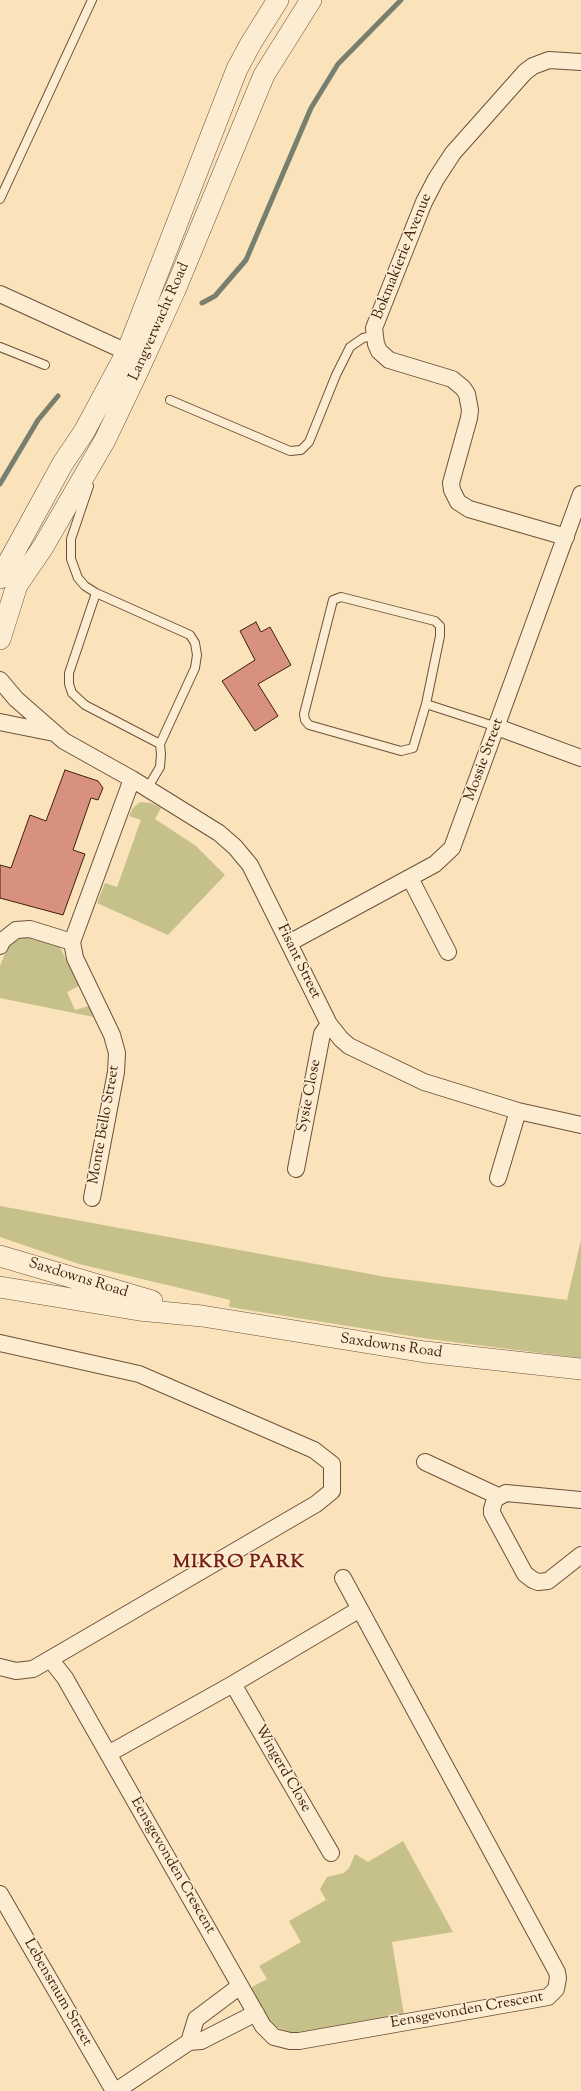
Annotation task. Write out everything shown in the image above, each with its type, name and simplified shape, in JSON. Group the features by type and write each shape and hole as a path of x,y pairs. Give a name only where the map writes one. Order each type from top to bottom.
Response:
{"street":[{"name":"Langverwacht Road","path":"0,578 63,463 84,432 127,352 237,69 251,43 278,0"},
{"name":"Langverwacht Road","path":"0,639 17,585 43,547 106,440 175,290 264,75 311,0"},
{"name":"Bokmakierie Avenue","path":"566,536 469,509 458,502 452,490 451,483 469,418 470,410 467,394 458,383 452,379 389,360 379,351 374,336 376,321 424,202 436,179 453,153 525,72 533,66 549,60 581,62"},
{"path":"0,294 127,352"},
{"name":"Mossie Street","path":"289,943 441,860 452,848 581,494"},
{"name":"Fisant Street","path":"0,680 16,699 54,733 219,833 235,847 250,865 329,1024 341,1039 349,1046 424,1082 518,1111 581,1125"},
{"name":"Fisant Street","path":"0,722 54,733"},
{"path":"497,727 581,758"},
{"path":"0,946 2,941 16,930 30,929 72,942 132,779"},
{"path":"410,878 448,952"},
{"name":"Monte Bello Street","path":"72,942 75,958 112,1035 117,1053 116,1072 92,1198"},
{"name":"Sysie Close","path":"296,1169 322,1034 329,1024"},
{"path":"498,1178 518,1111"},
{"name":"Saxdowns Road","path":"0,1256 202,1316"},
{"name":"Saxdowns Road","path":"0,1287 139,1310 202,1316 425,1352 581,1369"},
{"path":"0,1343 138,1374 314,1450 332,1464 332,1491 316,1504 33,1669 25,1671 8,1670 0,1667"},
{"path":"425,1462 498,1496 510,1493 581,1500"},
{"path":"498,1496 492,1504 492,1513 528,1578 538,1582 548,1581 581,1554"},
{"name":"Eensgevonden Crescent","path":"50,1659 66,1678 263,2026 274,2036 290,2041 299,2041 543,1999 553,1994 558,1983 557,1972 343,1578"},
{"path":"108,1754 233,1684 360,1609"},
{"name":"Wingerd Close","path":"233,1684 332,1853"},
{"name":"Lebensraum Street","path":"0,1894 115,2091"},
{"path":"189,2042 196,2019 240,1986"},
{"path":"115,2091 189,2042 201,2041 256,2013"}],"lane":[{"path":"0,200 92,0"},
{"path":"170,400 290,451 301,450 309,442 336,375 350,347 363,338 374,336"},
{"path":"0,347 45,365"},
{"path":"106,440 71,539 71,560 78,578 85,586 96,593 190,635 195,643 197,655 195,668 160,744 160,767 147,789"},
{"path":"96,593 69,673 69,684 72,693 85,705 160,744"},
{"path":"341,597 435,621 440,626 440,636 426,704 413,748 407,751 401,751 310,725 305,720 304,714 333,600 341,597"},
{"path":"426,704 497,727"}],"shaded area":[{"path":"140,802 151,803 161,808 155,819 196,846 225,875 168,935 97,903 105,883 117,887 141,820 129,816 133,808"},
{"path":"23,936 32,936 59,945 79,986 67,992 75,1010 89,1006 94,1017 0,998 0,966 8,946 15,939"},
{"path":"0,1206 386,1277 567,1300 581,1240 581,1358 429,1339 229,1307 230,1300 79,1264 0,1237"},
{"path":"403,1841 453,1932 392,1942 404,2015 292,2033 276,2027 270,2021 250,1988 267,1979 259,1966 301,1942 289,1921 326,1900 320,1889 327,1877 344,1873 349,1868 355,1854 368,1862"}],"building":[{"path":"256,622 261,632 270,627 291,665 258,684 278,716 255,731 222,681 255,660 240,631"},
{"path":"65,770 98,781 103,788 98,800 91,798 73,850 85,854 63,915 0,898 0,865 11,868 30,815 46,821"}],"waterway":[{"path":"202,303 215,296 246,260 311,108 338,64 401,0"},
{"path":"0,484 38,420 58,396"}],"district":[{"name":"MIKRO PARK","path":"239,1564"}]}
